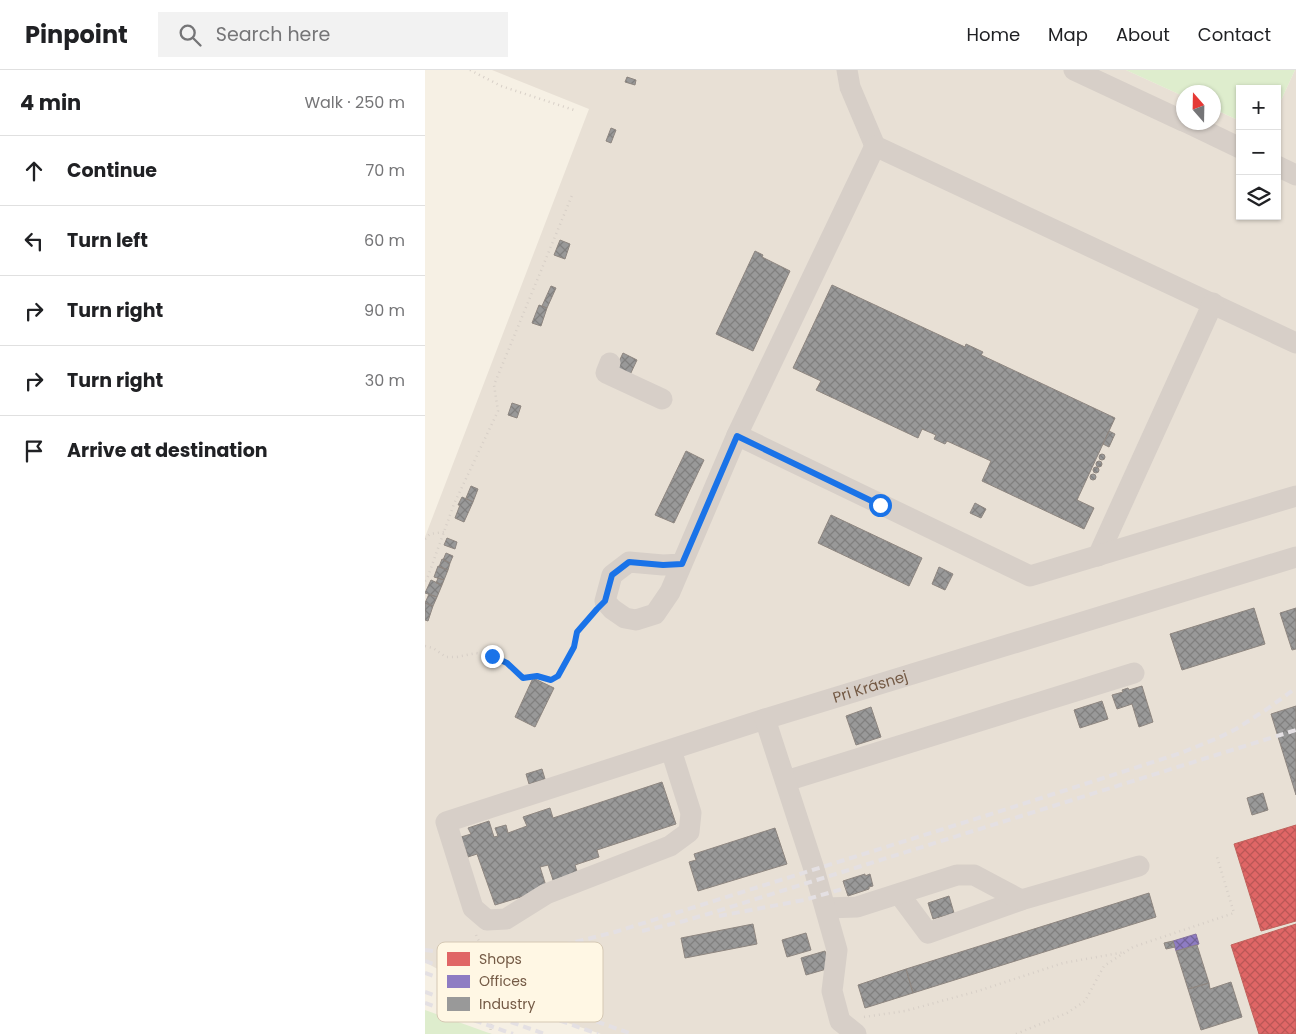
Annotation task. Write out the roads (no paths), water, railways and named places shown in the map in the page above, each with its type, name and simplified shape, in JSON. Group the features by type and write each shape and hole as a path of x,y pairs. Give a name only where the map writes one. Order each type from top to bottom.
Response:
{"lane":[{"path":"847,70 850,87 875,146 1296,343"},
{"path":"1074,70 1176,118"},
{"path":"1202,130 1236,146"},
{"path":"682,564 663,565 629,562 612,575 605,601 612,609 625,618 636,620 655,614 670,592 737,436 875,146"},
{"path":"1281,168 1296,175"},
{"path":"1098,556 1213,303"},
{"path":"610,363 606,373 662,399"},
{"path":"737,436 1030,576 1296,496"},
{"name":"Pri Krásnej","path":"671,750 691,813 689,832 671,846 546,894 506,919 487,920 473,908 446,822 671,750 765,720 1296,558"},
{"path":"786,781 1134,673"},
{"path":"765,720 826,908 837,950 832,991 848,1028"},
{"path":"899,894 928,933 1021,900 1139,866"},
{"path":"826,908 857,907 957,875 974,875 1021,900"}],"railway":[{"path":"575,942 615,932 1181,753 1236,729 1296,688"},
{"path":"642,931 708,914 1296,730"},
{"path":"719,916 804,900 846,888"},
{"path":"425,950 437,951"},
{"path":"425,961 437,965"},
{"path":"425,973 437,977"},
{"path":"425,992 437,996"},
{"path":"425,1003 437,1007"},
{"path":"479,1022 513,1034"},
{"path":"511,1022 545,1034"},
{"path":"564,1022 598,1034"},
{"path":"598,1022 632,1034"}]}
